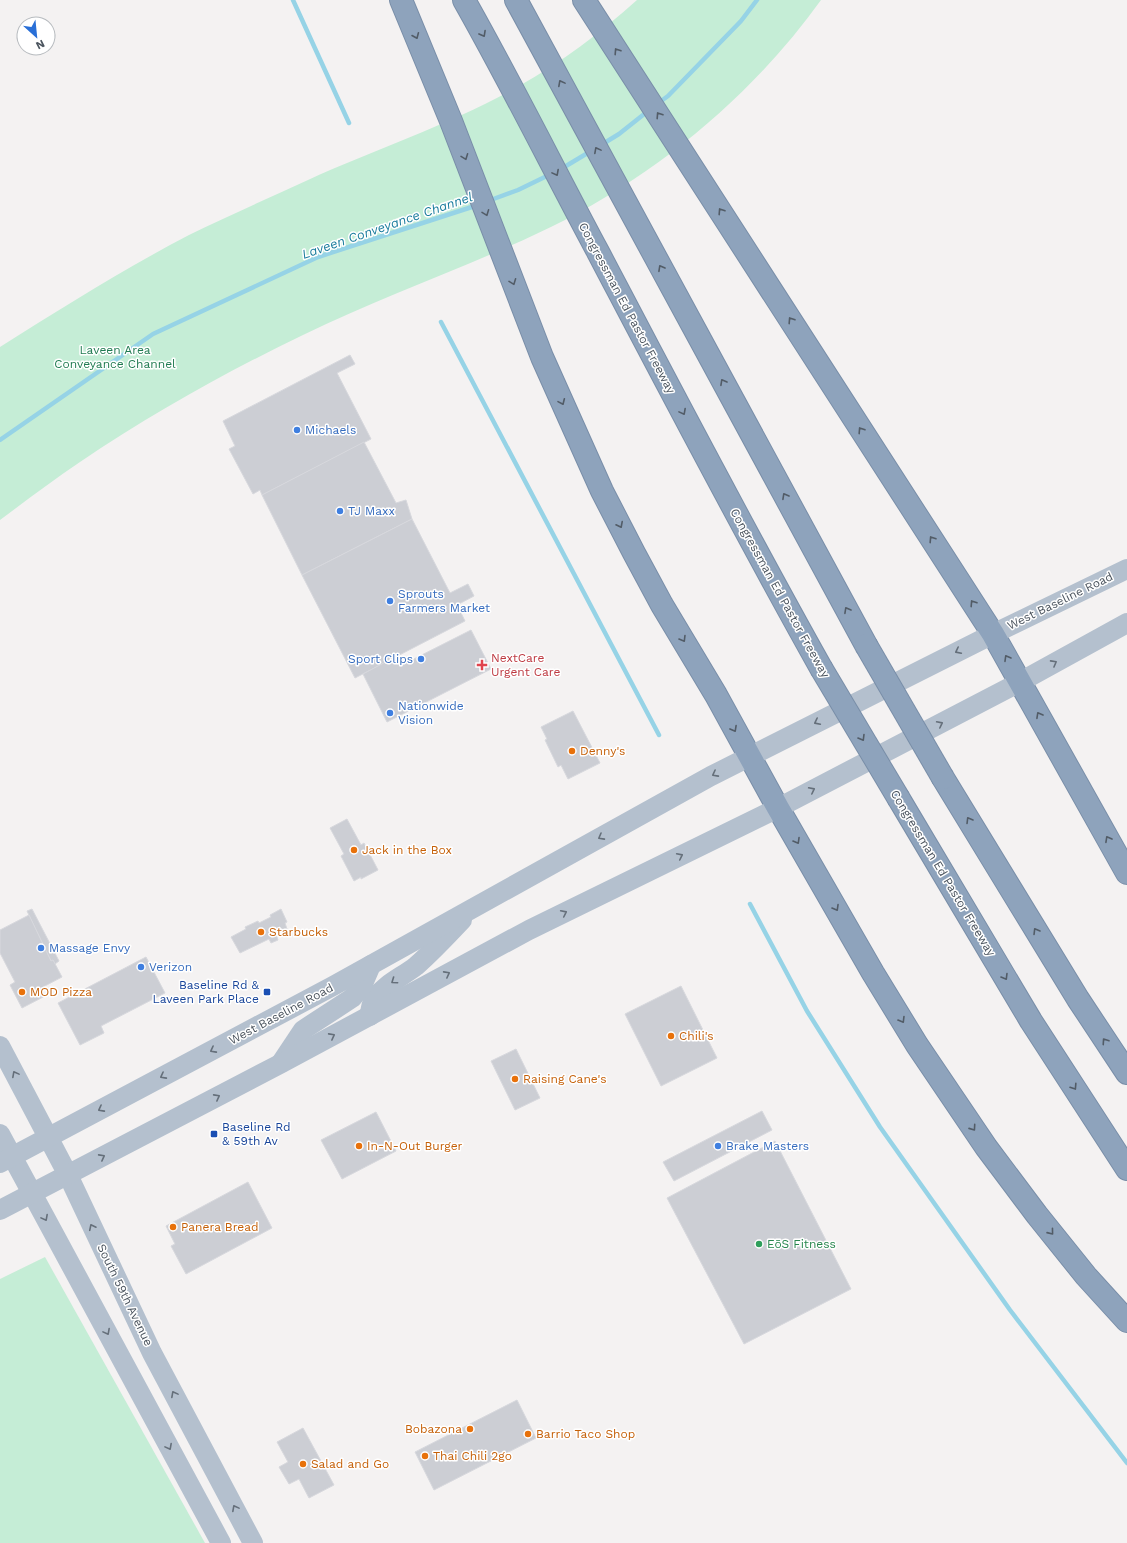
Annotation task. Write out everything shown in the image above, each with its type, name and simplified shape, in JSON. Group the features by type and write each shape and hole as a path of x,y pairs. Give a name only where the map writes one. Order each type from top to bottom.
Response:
{"highway":[{"path":"401,0 474,180 542,357 602,491 655,592 716,695 778,808 873,973 917,1045 953,1100 1037,1216 1086,1276 1127,1321"},
{"name":"Congressman Ed Pastor Freeway","path":"464,0 496,57 761,559 821,668 1031,1020 1127,1169"},
{"path":"516,0 866,645 943,778 1078,999 1127,1073"},
{"path":"584,0 993,634 1127,873"}],"main road":[{"name":"West Baseline Road","path":"48,1138 371,965 749,756 1127,569"},
{"path":"0,1210 280,1064 529,930 778,808 1020,682 1127,623"},
{"path":"370,1016 370,1006 384,988 415,966 444,940 474,907"},
{"path":"280,1064 303,1030 352,998 358,992 371,965"},
{"name":"South 59th Avenue","path":"0,1046 68,1175 152,1353 253,1543"},
{"path":"0,1134 6,1160 32,1194 221,1543"},
{"path":"6,1160 48,1138"}],"green space":[{"name":"Laveen Area Conveyance Channel","path":"637,0 821,0 795,34 767,66 737,96 706,125 673,152 638,177 565,220 533,236 368,305 274,349 217,379 161,410 107,444 0,520 0,347 117,275 189,235 334,168 441,124 494,100 550,67 609,24"},
{"path":"45,1257 205,1543 0,1543 0,1279"}],"building":[{"name":"Michaels","path":"350,355 355,364 337,373 371,439 262,495 260,490 253,494 229,449 235,446 223,421"},
{"name":"TJ Maxx","path":"364,442 396,503 406,500 412,519 302,575 262,495"},
{"name":"Sprouts Farmers Market","path":"412,519 450,593 468,584 474,596 457,605 465,621 355,678 302,575"},
{"path":"471,630 491,669 387,722 363,674 395,657 400,666"},
{"name":"Denny's","path":"573,711 600,763 568,779 561,765 558,767 545,740 547,739 541,727"},
{"name":"Jack in the Box","path":"347,819 361,845 364,843 378,870 354,881 341,856 344,854 330,828"},
{"path":"32,909 59,961 55,964 53,960 51,961 27,911"},
{"name":"Starbucks","path":"281,909 287,922 285,923 287,929 276,934 278,940 271,943 269,939 240,953 231,937 246,929 245,927 258,921 259,923 271,917 270,915"},
{"path":"29,915 51,961 53,960 62,977 41,988 45,996 22,1008 10,985 15,982 0,953 0,930"},
{"path":"146,957 165,993 101,1026 104,1033 80,1045 58,1003"},
{"name":"Chili's","path":"681,986 717,1058 661,1086 625,1014"},
{"name":"Raising Cane's","path":"516,1049 540,1098 515,1110 491,1061"},
{"name":"Brake Masters","path":"762,1111 772,1130 674,1181 663,1162"},
{"name":"In-N-Out Burger","path":"376,1112 396,1151 342,1179 321,1140"},
{"name":"EōS Fitness","path":"775,1141 851,1289 744,1344 667,1198"},
{"path":"248,1182 272,1228 186,1274 171,1246 175,1244 166,1226"},
{"path":"517,1400 536,1438 434,1490 415,1452"},
{"name":"Salad and Go","path":"303,1428 334,1485 309,1498 299,1479 289,1484 279,1467 288,1462 277,1442"}],"waterway":[{"path":"293,0 349,123"},
{"name":"Laveen Conveyance Channel","path":"657,104 668,96 741,21 757,0"},
{"name":"Laveen Conveyance Channel","path":"601,145 619,134 648,111"},
{"name":"Laveen Conveyance Channel","path":"561,169 591,151"},
{"name":"Laveen Conveyance Channel","path":"488,201 518,190 551,174"},
{"name":"Laveen Conveyance Channel","path":"0,440 153,334 318,257 478,205"},
{"path":"441,322 659,735"},
{"path":"750,904 807,1011 880,1127 1010,1310 1127,1463"}],"place":[{"name":"Michaels","path":"297,430"},
{"name":"TJ Maxx","path":"340,511"},
{"name":"Sprouts Farmers Market","path":"390,601"},
{"name":"Sport Clips","path":"421,659"},
{"name":"NextCare Urgent Care","path":"482,665"},
{"name":"Nationwide Vision","path":"390,713"},
{"name":"Denny's","path":"572,751"},
{"name":"Jack in the Box","path":"354,850"},
{"name":"Starbucks","path":"261,932"},
{"name":"Massage Envy","path":"41,948"},
{"name":"Verizon","path":"141,967"},
{"name":"MOD Pizza","path":"22,992"},
{"name":"Baseline Rd & Laveen Park Place","path":"267,992"},
{"name":"Chili's","path":"671,1036"},
{"name":"Raising Cane's","path":"515,1079"},
{"name":"Baseline Rd & 59th Av","path":"214,1134"},
{"name":"In-N-Out Burger","path":"359,1146"},
{"name":"Brake Masters","path":"718,1146"},
{"name":"Panera Bread","path":"173,1227"},
{"name":"EōS Fitness","path":"759,1244"},
{"name":"Bobazona","path":"470,1429"},
{"name":"Barrio Taco Shop","path":"528,1434"},
{"name":"Thai Chili 2go","path":"425,1456"},
{"name":"Salad and Go","path":"303,1464"}]}
